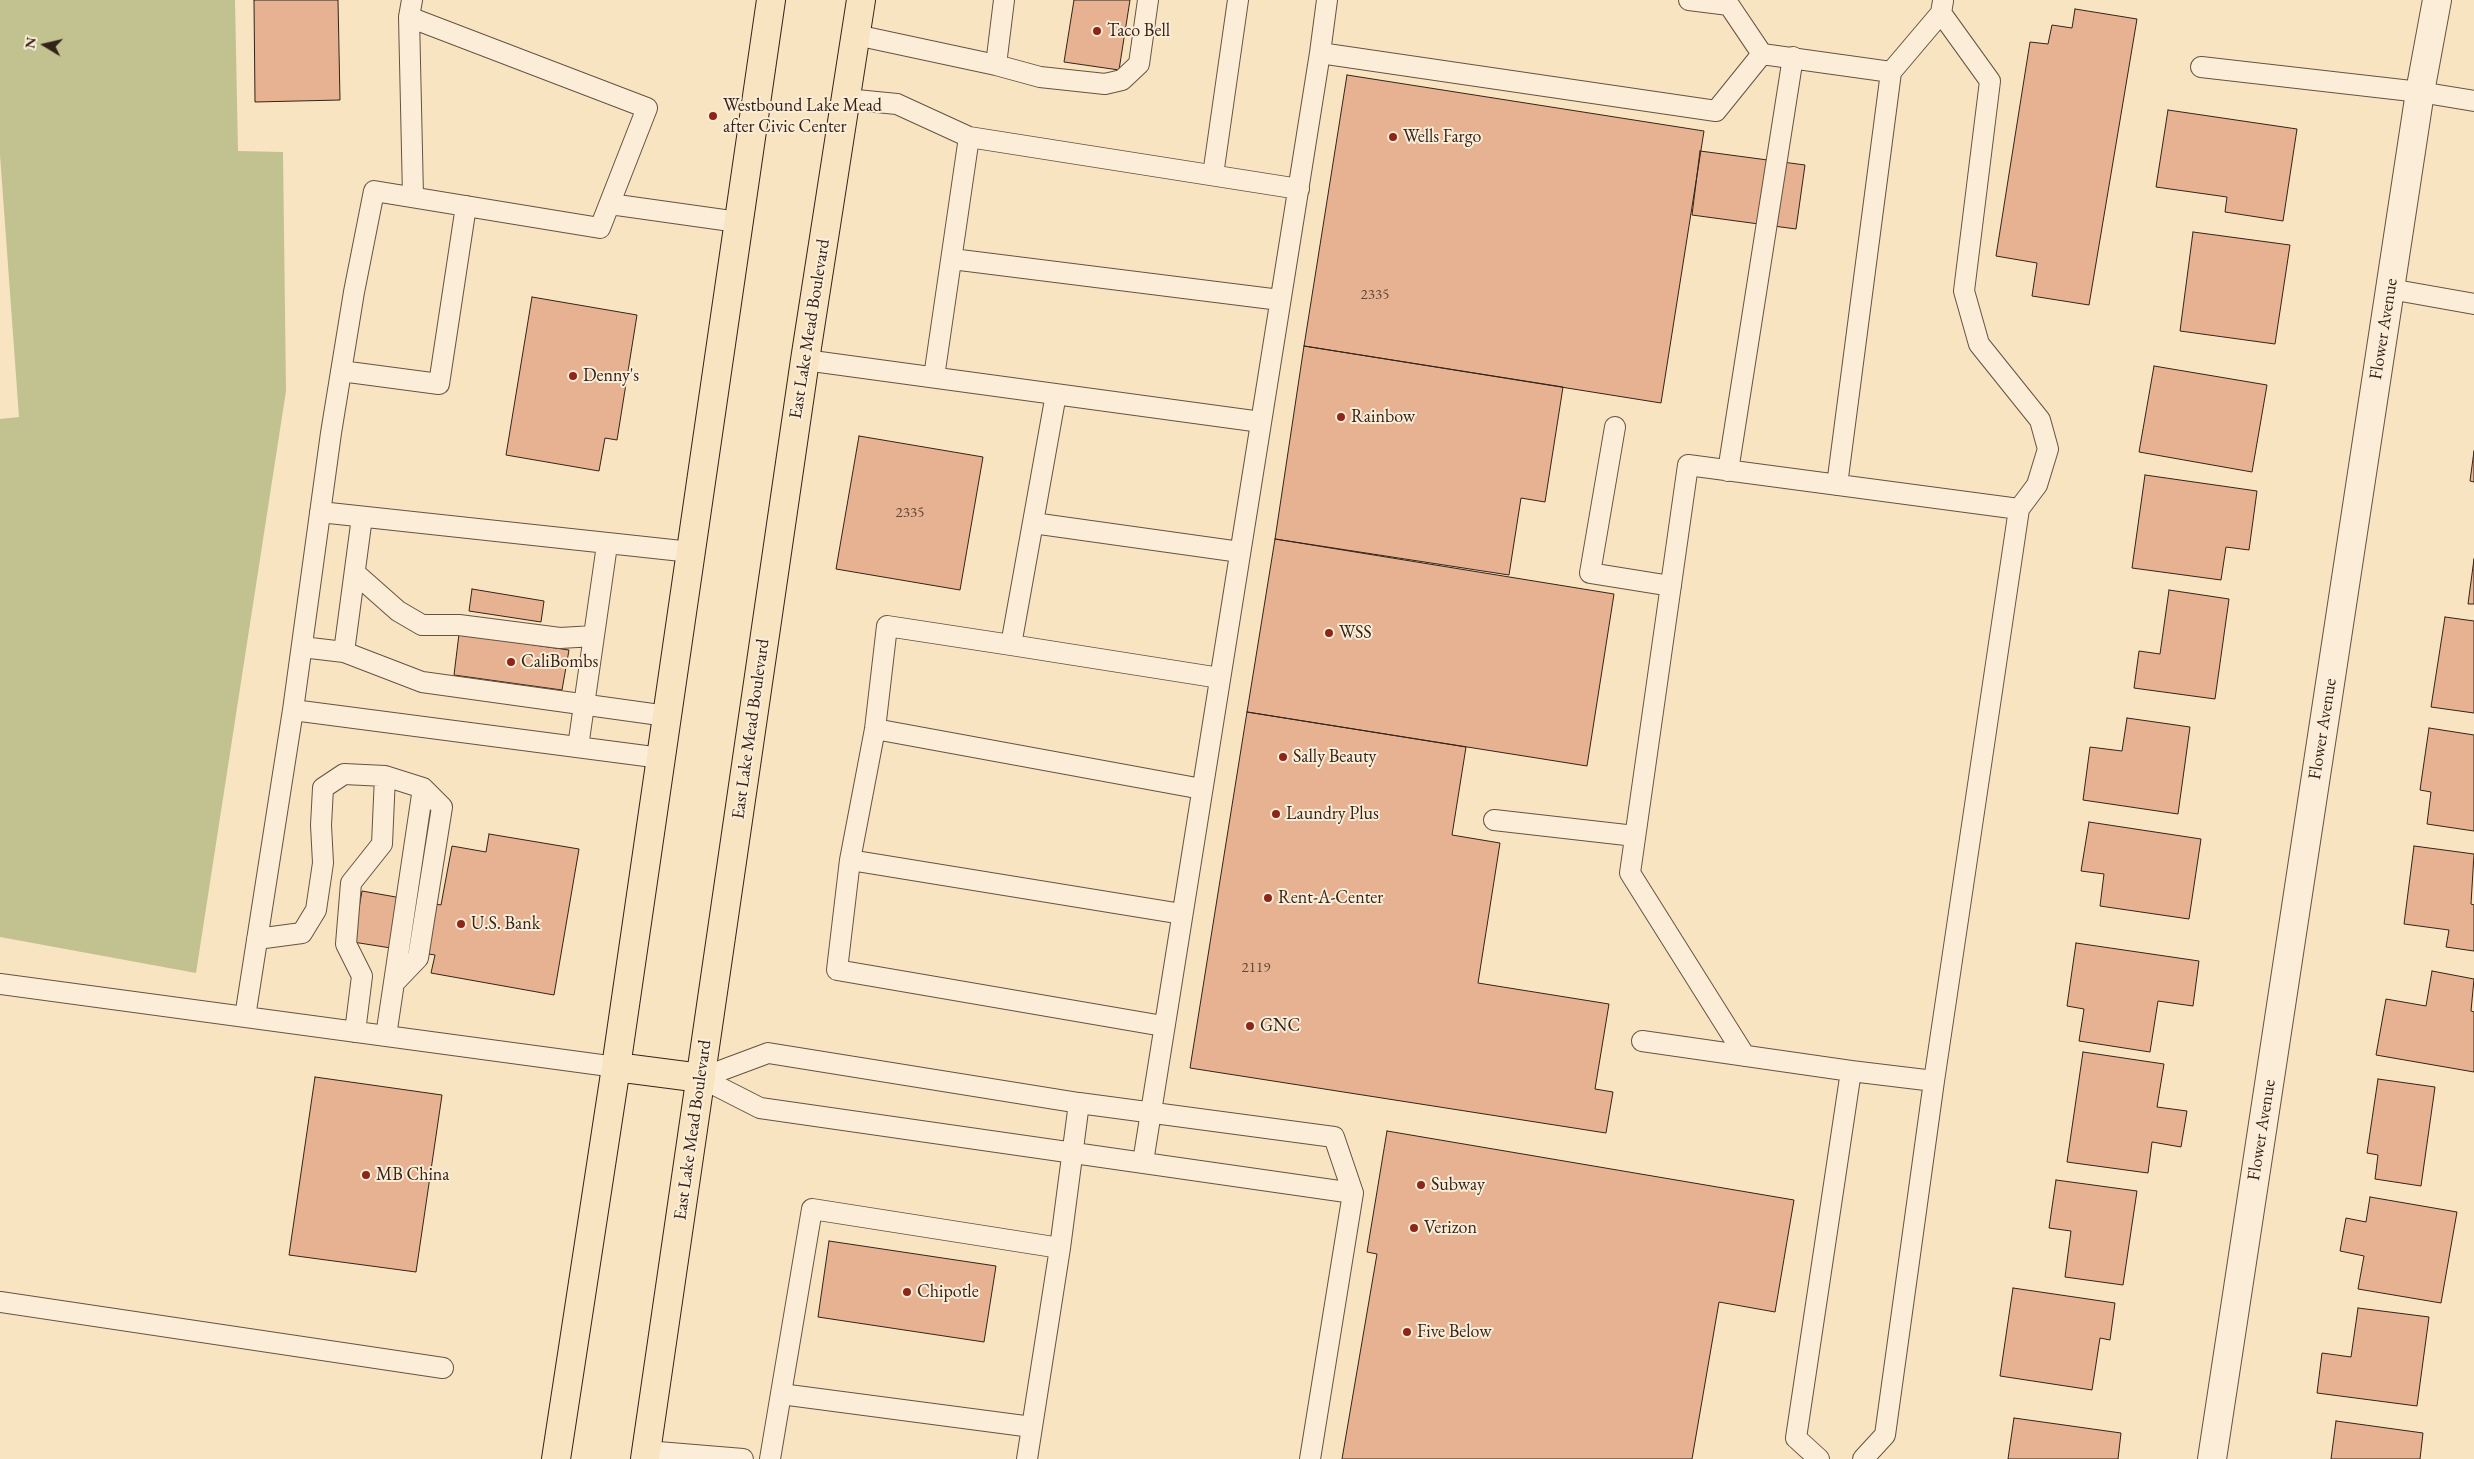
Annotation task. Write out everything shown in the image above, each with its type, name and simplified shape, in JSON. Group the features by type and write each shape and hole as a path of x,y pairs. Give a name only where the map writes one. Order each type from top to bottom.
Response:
{"main road":[{"path":"556,1459 616,1067 771,0"},
{"name":"East Lake Mead Boulevard","path":"645,1455 805,360 861,0"},
{"path":"616,1067 701,1078"}],"street":[{"name":"Flower Avenue","path":"2212,1459 2420,92 2437,0"}],"lane":[{"path":"996,65 1004,0"},
{"path":"856,34 996,65 1040,77 1105,84 1122,80 1139,64 1148,0"},
{"path":"1213,175 1238,0"},
{"path":"1143,1162 1163,1026 1299,189 1327,0"},
{"path":"1689,0 1728,5 1762,54 1891,72"},
{"path":"1837,485 1891,72 1942,7 1990,81 1964,291 1979,344 2040,420 2048,449 2037,485 2019,509 1934,1081 1885,1435 1863,1459"},
{"path":"245,1017 293,710 341,371 374,190 600,228 647,108 410,9 413,196"},
{"path":"1320,54 1716,112 1762,54"},
{"path":"1728,471 1793,57"},
{"path":"2201,67 2420,92 2474,101"},
{"path":"846,99 897,104 969,137 1299,189"},
{"path":"934,378 969,137"},
{"path":"610,204 738,222"},
{"path":"341,371 439,384 466,206"},
{"path":"952,259 1280,300"},
{"path":"2390,289 2474,304"},
{"path":"805,360 1261,422"},
{"path":"1011,645 1056,394"},
{"path":"1615,427 1590,573 1671,586"},
{"path":"1745,1056 1630,873 1688,466 2019,509"},
{"path":"320,512 608,545 691,552"},
{"path":"344,652 362,517"},
{"path":"1033,523 1240,552"},
{"path":"578,747 608,545"},
{"path":"355,573 398,612 422,625 459,625 560,638 594,636"},
{"path":"1163,1026 837,970 850,860 875,729 887,626 1220,678"},
{"path":"302,647 344,652 422,682 667,716"},
{"path":"293,710 661,758"},
{"path":"875,729 1202,789"},
{"path":"257,939 302,933 316,910 323,863 321,825 323,788 344,774 385,776 423,788 386,1036"},
{"path":"355,1032 362,976 346,944 351,883 382,844 385,776"},
{"path":"1494,820 1635,836"},
{"path":"850,860 1182,914"},
{"path":"0,984 616,1067"},
{"path":"1642,1041 1934,1081"},
{"path":"701,1078 768,1053 1080,1103 1334,1137 1353,1193 1310,1459"},
{"path":"1819,1459 1796,1438 1851,1071"},
{"path":"701,1078 760,1108 1353,1193"},
{"path":"1027,1459 1060,1248 1080,1103"},
{"path":"770,1459 812,1209 1060,1248"},
{"path":"0,1302 443,1368"},
{"path":"781,1394 1032,1427"},
{"path":"645,1455 743,1459"}],"green space":[{"path":"0,0 235,0 238,151 283,152 286,391 196,973 0,937 0,419 19,417 0,155"}],"building":[{"path":"254,0 338,0 340,100 255,102"},
{"name":"Taco Bell","path":"1074,0 1130,0 1119,70 1064,62"},
{"path":"2075,9 2137,19 2089,305 2032,296 2037,263 1996,256 2030,42 2048,44 2052,25 2072,28"},
{"path":"1347,75 1704,131 1661,403 1304,346"},
{"path":"2168,110 2297,129 2283,221 2225,212 2227,197 2156,187"},
{"path":"1700,151 1805,165 1796,229 1692,215"},
{"path":"2193,232 2290,245 2275,344 2180,331"},
{"name":"Denny's","path":"532,297 637,315 617,440 605,438 599,471 506,455"},
{"path":"1304,346 1563,387 1545,502 1521,498 1509,575 1275,539"},
{"path":"2154,366 2267,385 2252,472 2139,452"},
{"path":"859,436 983,457 960,590 836,569"},
{"path":"2474,451 2474,482 2470,481"},
{"path":"2145,475 2257,491 2249,550 2226,547 2221,580 2132,568"},
{"path":"1275,539 1614,594 1587,766 1247,712"},
{"path":"2474,559 2474,604 2468,604"},
{"path":"472,589 544,601 541,622 469,611"},
{"path":"2169,590 2229,599 2215,699 2134,688 2139,651 2160,654"},
{"path":"2445,617 2474,621 2474,713 2431,707"},
{"name":"CaliBombs","path":"459,634 569,650 562,690 454,675"},
{"path":"1247,712 1466,747 1452,835 1500,843 1478,983 1609,1004 1595,1089 1613,1092 1606,1133 1190,1068"},
{"path":"2127,718 2190,727 2178,814 2083,800 2090,747 2122,751"},
{"path":"2429,728 2474,735 2474,831 2427,824 2431,792 2420,790"},
{"path":"2089,822 2201,839 2189,919 2100,906 2104,874 2081,871"},
{"name":"U.S. Bank","path":"489,834 579,849 554,995 431,973 435,955 353,942 362,891 441,905 452,846 486,852"},
{"path":"2414,846 2474,854 2471,904 2474,905 2474,951 2446,947 2449,930 2404,924"},
{"path":"2076,943 2199,961 2193,1006 2158,1001 2150,1052 2079,1041 2084,1009 2067,1006"},
{"path":"2432,971 2474,979 2471,1011 2474,1012 2474,1072 2376,1055 2386,999 2426,1006"},
{"path":"2083,1052 2164,1064 2157,1107 2187,1111 2181,1147 2152,1142 2148,1173 2067,1162"},
{"name":"MB China","path":"315,1077 442,1095 416,1272 289,1255"},
{"path":"2378,1079 2435,1087 2421,1186 2375,1179 2378,1155 2367,1153"},
{"path":"1387,1131 1794,1200 1775,1312 1719,1302 1692,1459 1342,1459 1377,1254 1367,1252"},
{"path":"2056,1180 2137,1191 2123,1285 2065,1277 2071,1231 2049,1228"},
{"path":"2370,1197 2457,1212 2441,1303 2358,1289 2364,1256 2340,1251 2346,1218 2366,1222"},
{"name":"Chipotle","path":"829,1241 996,1266 984,1342 818,1317"},
{"path":"2013,1288 2115,1303 2110,1340 2100,1338 2092,1390 2000,1376"},
{"path":"2358,1308 2429,1317 2417,1406 2317,1393 2322,1353 2351,1357"},
{"path":"2014,1418 2121,1433 2118,1459 2008,1459"},
{"path":"2336,1421 2423,1433 2420,1459 2331,1459"}],"place":[{"name":"Taco Bell","path":"1097,31"},
{"name":"Westbound Lake Mead after Civic Center","path":"713,116"},
{"name":"Wells Fargo","path":"1393,137"},
{"name":"Denny's","path":"573,376"},
{"name":"Rainbow","path":"1341,417"},
{"name":"WSS","path":"1329,633"},
{"name":"CaliBombs","path":"511,662"},
{"name":"Sally Beauty","path":"1283,757"},
{"name":"Laundry Plus","path":"1276,814"},
{"name":"Rent-A-Center","path":"1268,898"},
{"name":"U.S. Bank","path":"461,924"},
{"name":"GNC","path":"1250,1026"},
{"name":"MB China","path":"366,1175"},
{"name":"Subway","path":"1421,1185"},
{"name":"Verizon","path":"1414,1228"},
{"name":"Chipotle","path":"907,1292"},
{"name":"Five Below","path":"1407,1332"}]}
